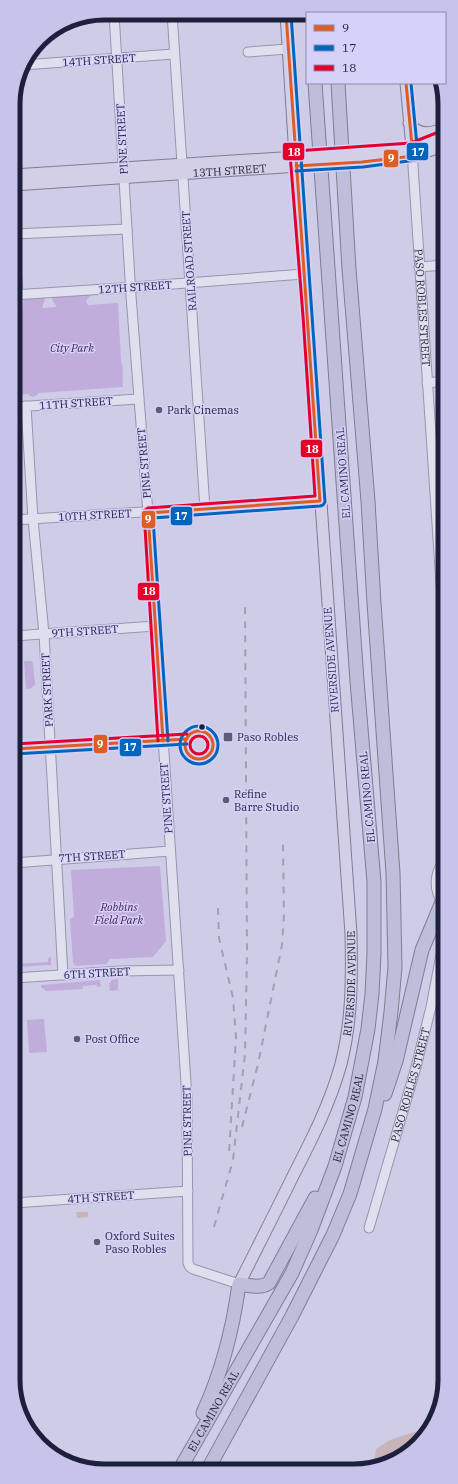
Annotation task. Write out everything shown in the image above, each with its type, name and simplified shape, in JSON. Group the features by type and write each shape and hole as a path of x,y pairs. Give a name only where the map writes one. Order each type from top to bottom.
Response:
{"highway":[{"name":"EL CAMINO REAL","path":"183,1464 292,1273 311,1230 335,1166 355,1097 368,1029 372,994 374,954 374,882 357,681 315,84"},
{"name":"EL CAMINO REAL","path":"211,1464 295,1309 333,1235 350,1194 375,1109 386,1054 395,967 393,873 368,501 349,269 338,84"},
{"path":"365,1144 378,1119 396,1061 422,950 438,914"},
{"path":"178,1464 214,1388 226,1351 239,1284 260,1287 269,1283 321,1185 335,1166"}],"main road":[{"name":"RIVERSIDE AVENUE","path":"239,1284 315,1134 329,1098 341,1064 347,1034 352,976 351,934 286,20"},
{"name":"PASO ROBLES STREET","path":"406,84 412,152"},
{"path":"409,123 415,129 423,133 432,133 438,131"},
{"path":"412,152 438,138"},
{"name":"13TH STREET","path":"20,175 124,172 296,162 412,152 438,147"},
{"name":"13TH STREET","path":"20,184 124,172"}],"street":[{"name":"PINE STREET","path":"114,20 138,399 148,513 187,1098 188,1263 190,1267 239,1284"},
{"name":"RAILROAD STREET","path":"172,20 205,509"},
{"path":"248,52 288,49"},
{"name":"14TH STREET","path":"31,64 174,54"},
{"name":"PASO ROBLES STREET","path":"412,152 438,536"},
{"path":"20,234 127,229"},
{"path":"420,267 438,266"},
{"name":"12TH STREET","path":"20,295 131,288 304,274"},
{"path":"428,383 438,382"},
{"name":"11TH STREET","path":"20,406 138,399"},
{"name":"PARK STREET","path":"26,406 33,519 44,634 63,975"},
{"name":"10TH STREET","path":"20,520 148,513 320,501"},
{"name":"9TH STREET","path":"20,636 155,626"},
{"path":"20,749 163,741"},
{"name":"7TH STREET","path":"20,862 170,851"},
{"path":"438,870 436,885 438,897"},
{"name":"6TH STREET","path":"20,978 121,971 179,970"},
{"name":"PASO ROBLES STREET","path":"369,1228 416,1067 431,1007 438,970"},
{"name":"4TH STREET","path":"20,1203 188,1191"}],"green space":[{"name":"City Park","path":"87,293 90,296 86,301 88,305 118,303 123,387 39,393 34,397 28,394 20,395 20,309 22,309 24,298 46,296 42,308 57,307 52,300 54,295"},
{"path":"24,661 31,661 33,663 35,685 32,688 26,689"},
{"name":"Robbins Field Park","path":"160,866 166,941 153,957 110,959 106,964 76,966 73,963 70,919 74,917 71,870"},
{"path":"51,957 51,965 20,967 20,964 48,962 48,958"},
{"path":"118,979 118,990 110,991 109,983 111,980"},
{"path":"100,980 101,986 83,986 83,989 46,991 41,987 41,985"},
{"path":"44,1019 47,1052 29,1053 27,1020"}],"shaded area":[{"path":"76,1212 88,1212 88,1217 77,1218"},
{"path":"421,1431 414,1440 396,1453 386,1458 373,1462 375,1458 376,1449 390,1440"}],"railway":[{"path":"214,1227 233,1160 245,1054 247,954 245,602"},
{"path":"242,1127 258,1064 282,945 284,916 283,844"},
{"path":"218,908 219,938 233,998 236,1037 229,1153"}],"transit line":[{"name":"9","path":"163,741 148,513 320,501 286,20"},
{"name":"17","path":"168,741 153,518 320,506 325,502 291,20"},
{"name":"9","path":"296,166 362,162 413,156 406,84"},
{"name":"17","path":"296,171 363,167 416,160 418,156 411,84"},
{"name":"18","path":"158,741 144,511 148,508 315,496 290,154 295,151 411,143 438,132"},
{"name":"17","path":"199,726 209,729 215,735 218,745 215,755 209,761 199,764 189,761 183,755 180,745 183,735 189,729 199,726"},
{"name":"9","path":"199,731 209,735 213,745 209,755 199,759 189,755 185,745 189,735 199,731"},
{"name":"18","path":"20,744 187,734"},
{"name":"18","path":"199,736 205,739 208,745 205,751 199,754 193,751 190,745 193,739 199,736"},
{"name":"9","path":"20,749 187,739"},
{"name":"17","path":"20,754 187,744"}],"place":[{"name":"Park Cinemas","path":"159,410"},
{"name":"Paso Robles","path":"228,737"},
{"name":"Refine Barre Studio","path":"226,800"},
{"name":"Post Office","path":"77,1039"},
{"name":"Oxford Suites Paso Robles","path":"97,1242"}]}
